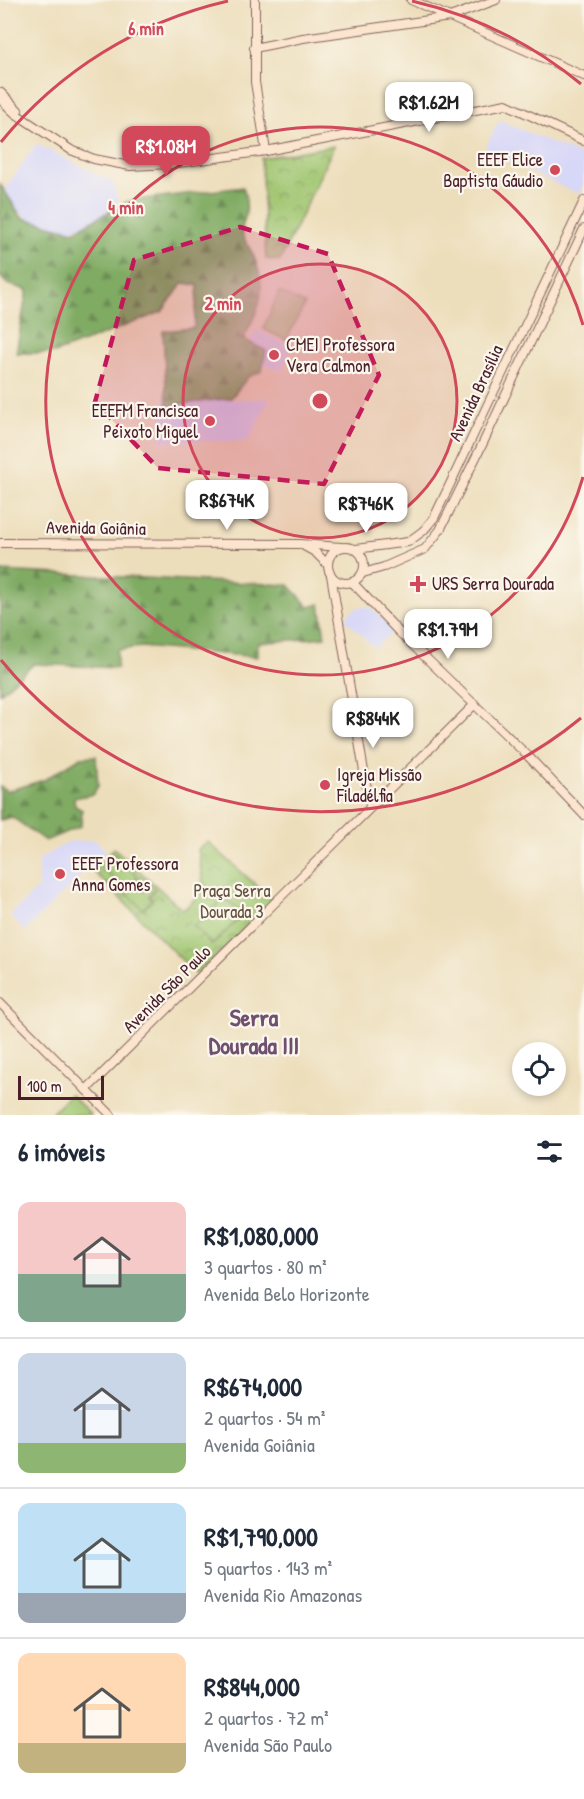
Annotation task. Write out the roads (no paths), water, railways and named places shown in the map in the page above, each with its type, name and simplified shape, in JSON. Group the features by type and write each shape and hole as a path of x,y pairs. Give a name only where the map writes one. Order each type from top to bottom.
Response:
{"street":[{"path":"255,0 254,48 257,102 266,151"},
{"path":"411,0 584,76"},
{"path":"254,48 349,31 450,18 496,0"},
{"path":"0,92 29,122"},
{"path":"0,99 16,114 71,150 115,164 130,166 171,164 266,151 506,104 584,141"},
{"name":"Avenida Brasília","path":"356,549 408,542 423,531 434,518 584,201"},
{"name":"Avenida Brasília","path":"363,573 384,567 425,549 440,530 584,229"},
{"path":"564,243 565,254 571,257"},
{"path":"558,256 564,261 564,273"},
{"path":"521,333 521,342 527,349"},
{"name":"Avenida Goiânia","path":"0,543 300,544 341,547"},
{"path":"300,544 315,552 328,565 331,575 370,807"},
{"path":"328,565 332,554 341,547 356,549 363,557 363,573 339,591 335,599"},
{"path":"331,575 339,582 350,583 475,704 584,815"},
{"name":"Avenida São Paulo","path":"86,1090 475,704"},
{"path":"0,1003 111,1115"}],"place":[{"name":"EEEF Elice Baptista Gáudio","path":"555,170"},
{"name":"CMEI Professora Vera Calmon","path":"274,355"},
{"name":"EEEFM Francisca Peixoto Miguel","path":"210,421"},
{"name":"URS Serra Dourada","path":"418,584"},
{"name":"Igreja Missão Filadélfia","path":"325,785"},
{"name":"EEEF Professora Anna Gomes","path":"60,874"}],"district":[{"name":"Serra Dourada III","path":"254,1032"}],"park label":[{"name":"Praça Serra Dourada 3","path":"232,901"}]}
